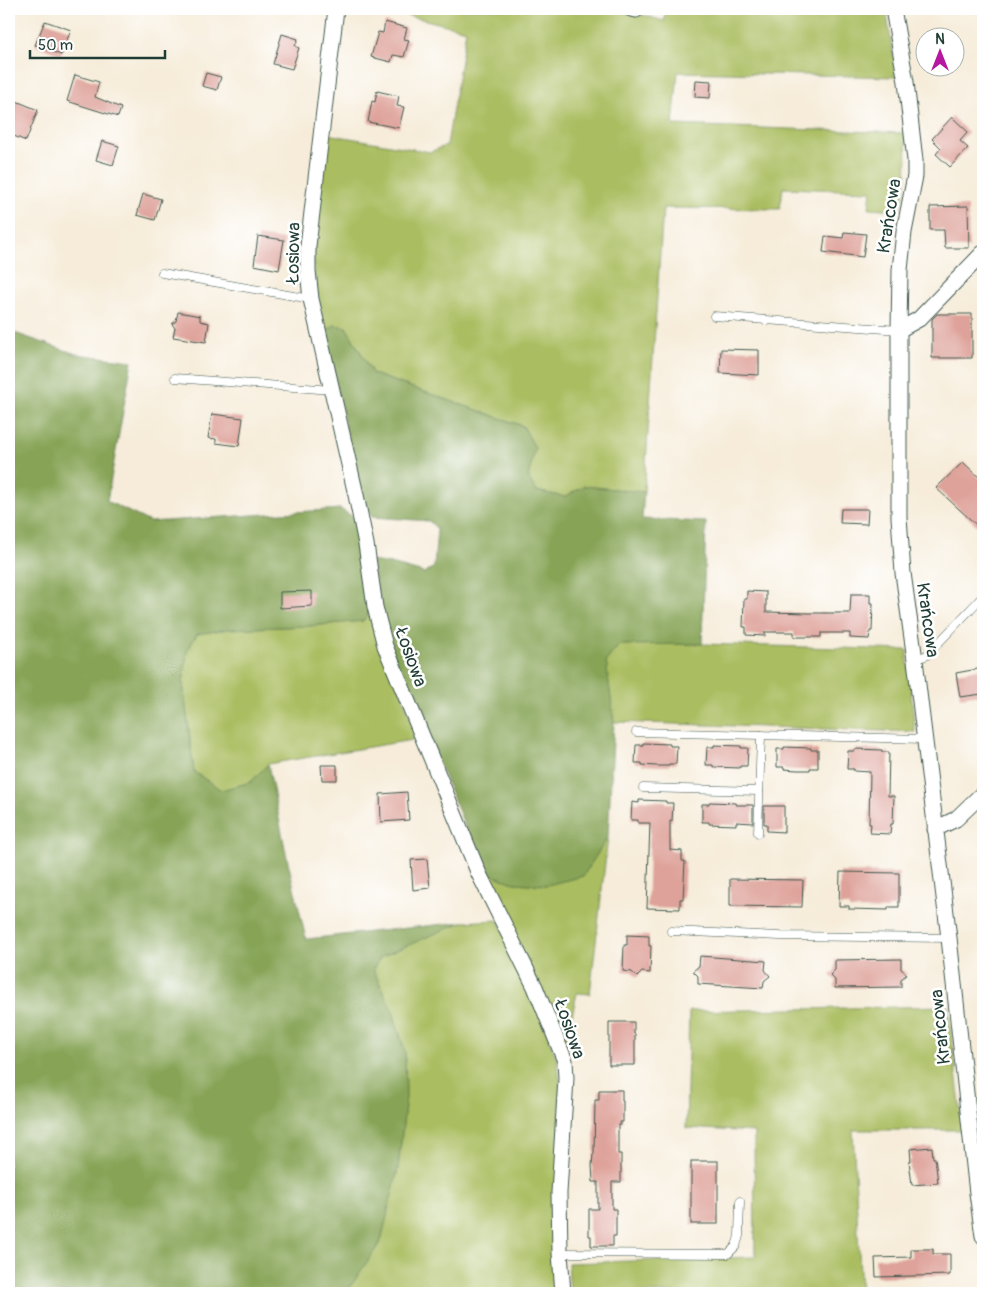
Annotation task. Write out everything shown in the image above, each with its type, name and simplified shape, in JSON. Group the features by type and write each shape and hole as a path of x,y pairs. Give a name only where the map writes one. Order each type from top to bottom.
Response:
{"street":[{"name":"Łosiowa","path":"336,9 308,246 308,271 312,299 356,495 366,544 375,607 385,646 478,874 535,987 565,1062 566,1078 559,1193 563,1293"},
{"name":"Krańcowa","path":"893,9 906,82 915,160 915,176 903,241 900,270 900,517 903,573 980,1192 983,1236"},
{"path":"899,330 919,319 983,253"},
{"path":"935,829 956,819 983,793"}],"lane":[{"path":"162,272 312,299"},
{"path":"714,316 899,330"},
{"path":"175,378 332,390"},
{"path":"915,660 927,655 983,596"},
{"path":"636,732 924,739"},
{"path":"758,833 761,735"},
{"path":"644,788 759,792"},
{"path":"671,931 780,936 949,938"},
{"path":"560,1253 728,1254 736,1246 739,1236 740,1201"}],"green space":[{"path":"381,9 623,9 664,21 666,9 886,9 897,77 678,72 673,125 905,133 906,172 899,210 869,208 871,191 783,188 780,209 663,208 644,492 584,486 565,497 536,491 528,477 535,448 523,426 373,374 346,327 325,330 314,272 313,247 327,134 430,152 447,145 466,30"},
{"path":"335,325 346,327 373,374 523,426 535,448 528,477 536,491 565,497 584,486 644,492 642,519 706,522 702,644 619,645 606,661 614,722 608,837 583,876 547,885 514,883 484,872 390,646 371,561 424,573 434,567 437,529 429,521 372,517 360,496 325,331"},
{"path":"9,331 76,354 132,361 107,501 150,522 340,509 357,519 372,609 363,621 309,626 228,629 197,634 187,652 183,683 194,772 221,790 251,782 268,764 306,939 462,922 381,957 373,969 393,1012 405,1052 406,1096 398,1169 381,1241 346,1293 9,1293"},
{"path":"372,609 418,739 268,764 251,782 221,790 194,772 183,683 187,652 197,634 228,629 309,626 363,621"},
{"path":"702,644 907,650 915,732 614,722 606,661 619,645"},
{"path":"608,837 590,994 577,993 567,1038 561,1037 484,872 514,883 546,885 583,876"},
{"path":"498,920 557,1059 560,1081 558,1293 346,1293 381,1241 398,1169 406,1096 405,1052 393,1012 373,969 380,957 462,922"},
{"path":"948,1006 963,1130 853,1130 861,1293 570,1293 568,1263 755,1257 754,1132 686,1128 689,1011"}],"building":[{"path":"45,21 71,30 61,55 35,45"},
{"path":"385,22 407,28 404,39 409,40 404,57 393,55 391,62 371,57 378,32 383,33"},
{"path":"282,34 298,39 295,46 299,48 292,69 273,64"},
{"path":"206,73 221,77 217,90 202,86"},
{"path":"75,75 99,82 95,97 121,108 118,117 67,101"},
{"path":"696,80 711,81 710,98 695,97"},
{"path":"377,91 399,96 397,106 404,107 399,128 368,122 372,101 375,102"},
{"path":"9,98 38,110 26,141 9,134"},
{"path":"952,117 968,132 960,141 968,148 950,167 936,154 941,148 932,139"},
{"path":"102,141 119,146 113,165 96,160"},
{"path":"143,194 161,199 155,220 137,215"},
{"path":"968,206 969,248 945,248 944,230 930,230 930,207"},
{"path":"844,232 866,234 863,257 823,252 825,236 843,238"},
{"path":"258,236 284,240 279,270 254,265"},
{"path":"178,312 200,316 200,321 209,323 206,342 173,337 175,328 172,324 176,321"},
{"path":"937,314 972,314 972,358 932,358 932,319"},
{"path":"721,349 759,350 759,375 720,373"},
{"path":"212,414 243,418 239,446 216,443 216,439 208,438"},
{"path":"963,462 983,481 983,531 936,488"},
{"path":"841,509 868,509 867,524 840,523"},
{"path":"312,591 312,606 280,608 280,592"},
{"path":"747,591 766,592 766,612 850,613 851,594 870,594 870,603 873,603 872,631 870,631 869,639 850,638 850,633 821,633 821,637 794,637 794,632 765,632 765,636 746,635 746,627 743,627 744,599 747,599"},
{"path":"983,668 983,682 980,682 982,694 960,697 956,673"},
{"path":"643,743 677,746 676,764 656,766 635,763 636,745 643,745"},
{"path":"714,745 748,748 747,766 740,766 740,768 706,765 707,747 714,747"},
{"path":"784,747 818,750 818,768 797,770 777,767 777,749 784,749"},
{"path":"855,749 889,752 888,796 894,796 893,824 891,824 890,834 870,833 870,772 847,769 848,751 855,751"},
{"path":"321,765 337,765 337,780 322,780"},
{"path":"407,792 409,820 381,822 380,794"},
{"path":"639,800 673,803 672,821 670,821 670,850 682,851 682,861 685,861 683,899 680,899 680,909 647,908 650,823 638,823 638,820 631,820 632,802 639,803"},
{"path":"709,802 753,805 753,823 736,822 736,825 702,822 702,804 709,804"},
{"path":"764,806 784,806 784,832 767,831 767,824 764,824"},
{"path":"427,859 430,888 413,890 411,860"},
{"path":"840,872 899,873 899,907 888,907 888,910 849,909 849,906 839,906"},
{"path":"730,879 803,880 802,907 730,906"},
{"path":"627,935 649,936 649,946 651,946 650,973 642,972 637,977 632,972 623,971 624,945 627,945"},
{"path":"700,956 766,961 765,970 770,976 764,981 763,988 698,984 698,976 693,971 699,966"},
{"path":"901,959 901,969 907,974 901,979 901,987 835,988 835,980 830,975 835,970 835,960"},
{"path":"609,1022 634,1022 635,1065 609,1065"},
{"path":"599,1090 622,1090 623,1101 623,1122 620,1122 620,1125 618,1125 618,1154 621,1154 621,1182 612,1182 612,1209 616,1209 616,1236 613,1236 613,1246 591,1246 591,1236 589,1236 589,1209 598,1209 598,1182 593,1182 592,1165 595,1100 599,1100"},
{"path":"932,1147 938,1183 912,1185 909,1161 911,1161 910,1149"},
{"path":"691,1161 718,1161 718,1224 691,1224"},
{"path":"911,1249 933,1249 933,1254 950,1254 950,1275 876,1277 875,1258 911,1257"}]}
